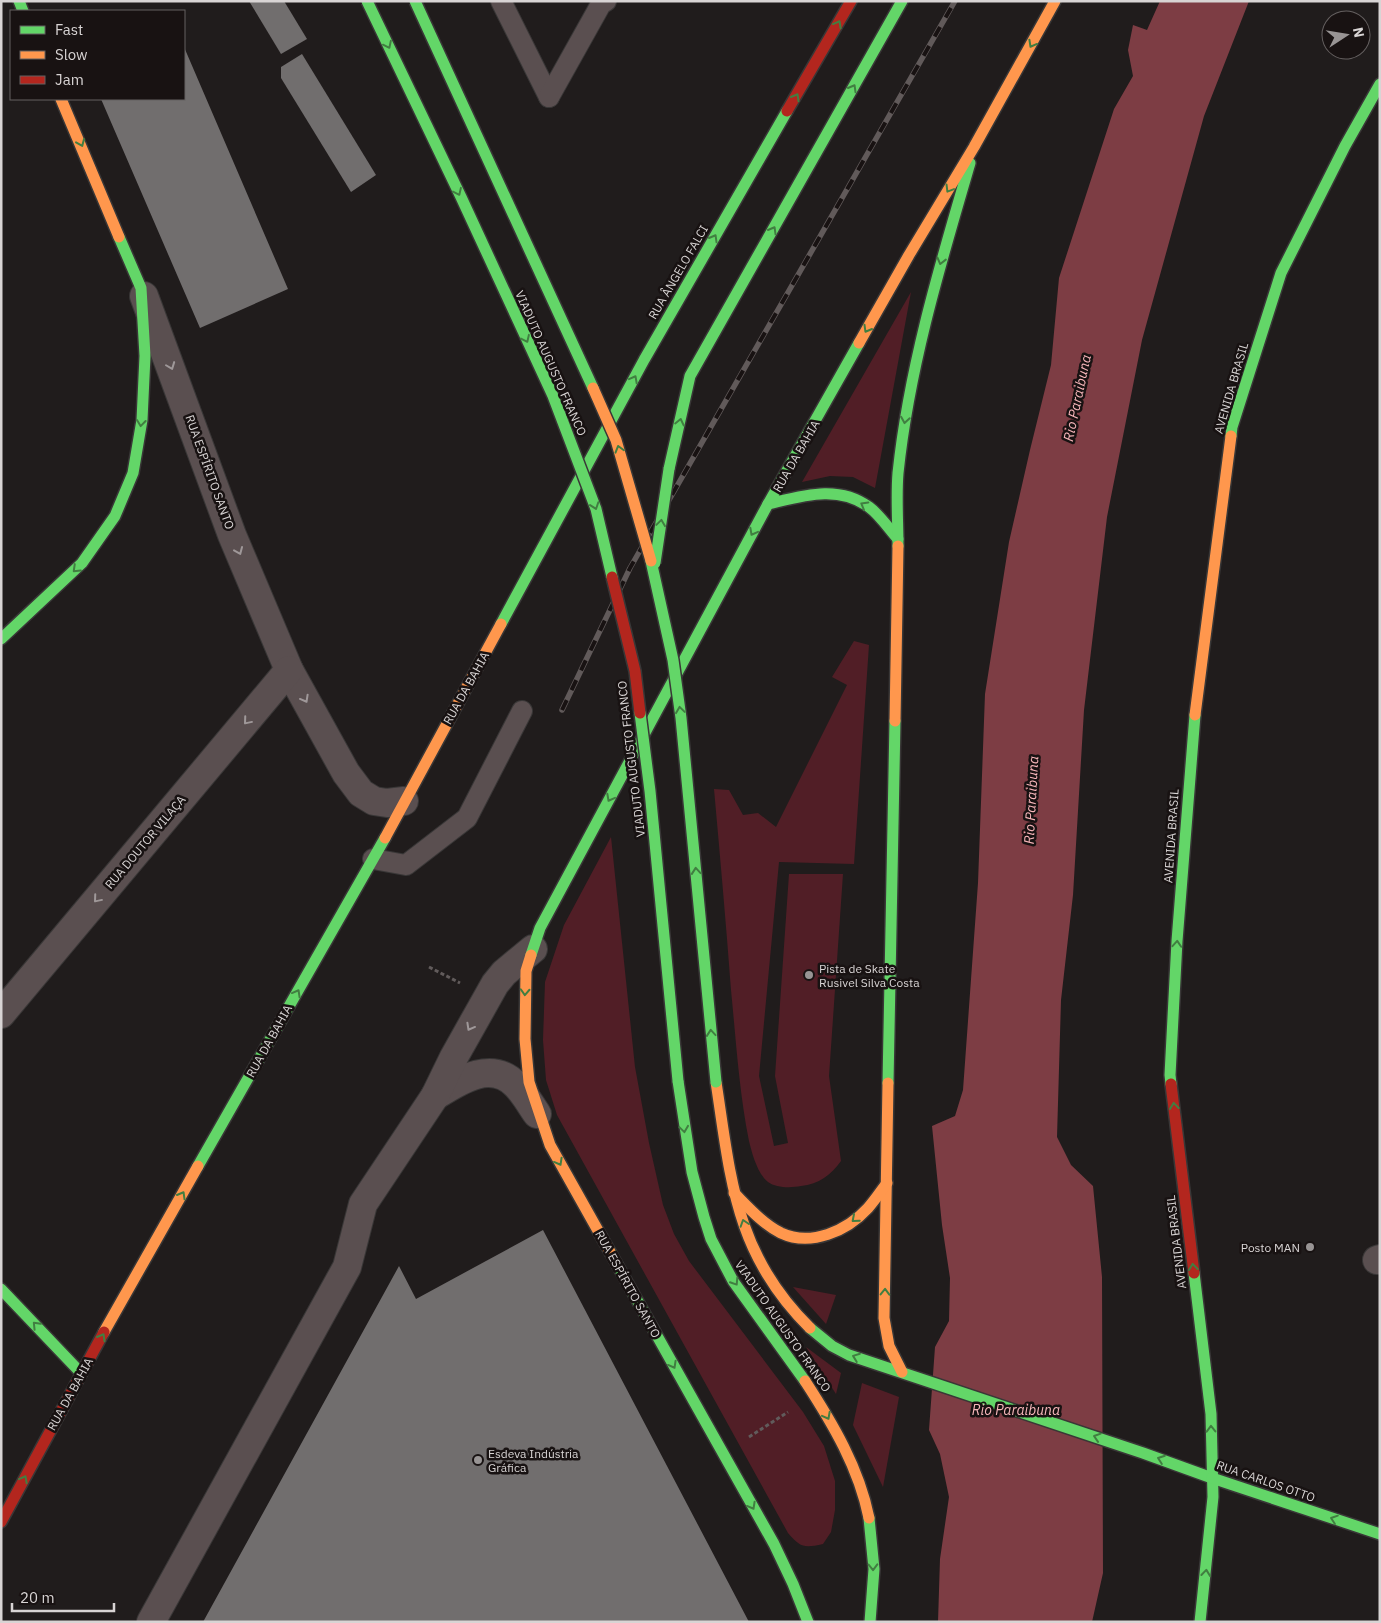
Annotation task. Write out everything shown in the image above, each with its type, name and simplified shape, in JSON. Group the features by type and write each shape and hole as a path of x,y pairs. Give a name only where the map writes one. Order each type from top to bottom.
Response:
{"main road":[{"name":"VIADUTO AUGUSTO FRANCO","path":"367,1 461,197 553,396 596,509 635,671 650,791 678,1081 695,1190 709,1234 722,1262 818,1400 855,1469 870,1518 874,1568 870,1622"},
{"name":"VIADUTO AUGUSTO FRANCO","path":"415,1 566,326 616,440 654,572 673,660 681,718 716,1082 734,1192 755,1252 765,1272 796,1314 818,1336 839,1350 928,1381"},
{"name":"RUA ÂNGELO FALCI","path":"536,560 644,360 850,1"},
{"path":"654,572 669,469 690,376 902,1"},
{"path":"902,1372 888,1346 884,1318 888,1183 898,476 906,418 921,341 974,147 1055,1"},
{"name":"AVENIDA BRASIL","path":"1200,1622 1213,1497 1211,1414 1170,1075 1177,941 1192,735 1232,427 1281,273 1345,146 1380,84"},
{"name":"RUA ESPÍRITO SANTO","path":"61,100 141,288"},
{"name":"RUA DA BAHIA","path":"536,938 768,504 974,147"},
{"path":"1,639 82,563 115,516 133,472 142,420 145,356 141,288"},
{"path":"768,504 818,493 851,497 870,508 898,539"},
{"name":"RUA DA BAHIA","path":"1,1522 82,1373 373,860 536,560"},
{"name":"RUA ESPÍRITO SANTO","path":"536,938 526,971 525,1039 529,1082 539,1118 550,1145 774,1544 808,1622"},
{"path":"734,1192 764,1221 783,1233 806,1239 828,1235 847,1226 868,1208 888,1183"},
{"path":"1,1289 82,1373"},
{"name":"RUA CARLOS OTTO","path":"928,1381 1380,1534"}],"street":[{"name":"RUA ESPÍRITO SANTO","path":"141,288 232,534 290,670 346,773 361,793 374,801 387,803 404,801"},
{"name":"RUA DOUTOR VILAÇA","path":"1,1014 290,670"},
{"name":"RUA DA BAHIA","path":"151,1622 347,1267 363,1204 435,1096 454,1057 495,984 536,938"},
{"name":"RUA DA BAHIA","path":"435,1096 464,1078 486,1072 507,1077 517,1086 539,1118"}],"lane":[{"path":"501,1 549,97 601,4 606,1"},
{"path":"373,860 406,865 467,818 522,711"}],"shaded area":[{"path":"911,292 875,488 853,477 830,476 802,482"},
{"path":"854,641 869,645 854,864 779,862 759,1076 774,1146 788,1143 775,1076 789,874 843,874 829,1076 841,1161 829,1175 819,1181 793,1187 779,1186 768,1182 758,1168 750,1146 746,1122 736,1047 714,789 729,790 743,815 758,813 776,827 847,685 832,677"},
{"path":"611,837 635,1067 663,1205 674,1234 689,1261 803,1412 824,1446 835,1481 835,1510 831,1532 823,1544 803,1546 796,1542 788,1533 557,1115 546,1080 543,1040 545,982 564,925"},
{"path":"793,1287 836,1295 826,1324"},
{"path":"806,1347 841,1373 836,1394"},
{"path":"862,1383 899,1397 883,1487 853,1425"}],"water":[{"name":"Rio Paraibuna","path":"1160,1 1249,1 1204,116 1142,340 1107,517 1084,710 1073,895 1061,1000 1057,1137 1071,1165 1093,1186 1102,1277 1103,1573 1092,1622 938,1622 940,1559 949,1497 940,1454 929,1430 935,1347 949,1321 950,1278 942,1225 932,1126 955,1116 963,1090 978,883 985,694 1009,542 1051,365 1059,278 1114,109 1133,76 1128,50 1133,25 1147,30"}],"building":[{"path":"249,1 284,1 307,39 281,54"},
{"path":"185,49 288,289 200,328 101,100 185,100"},
{"path":"302,54 376,175 351,192 281,78 281,67"},
{"name":"Esdeva Indústria Gráfica","path":"543,1230 749,1622 203,1622 399,1266 416,1299"}],"railway":[{"path":"562,710 630,568 955,1"}],"traffic: fast":[{"path":"19,1 23,10"},
{"path":"367,1 461,197 553,396 596,509 612,577"},
{"path":"415,1 593,388"},
{"path":"669,469 690,376 902,1"},
{"path":"1231,436 1232,427 1281,273 1345,146 1380,84"},
{"path":"501,624 644,360 787,111"},
{"path":"898,546 898,473 910,395 937,278 970,163"},
{"path":"1,639 82,563 115,516 133,473 142,420 145,356 141,288 119,237"},
{"path":"531,955 540,928 768,504 859,343"},
{"path":"655,563 669,469"},
{"path":"768,504 807,495 832,494 845,496 857,500 873,510 898,539"},
{"path":"651,561 673,660 681,718 716,1082"},
{"path":"640,713 650,791 678,1081"},
{"path":"1171,1084 1177,941 1195,715"},
{"path":"888,1083 895,721"},
{"path":"198,1166 385,838"},
{"path":"678,1081 692,1172 711,1239 733,1281 805,1381"},
{"path":"610,1252 774,1544 808,1622"},
{"path":"1194,1273 1211,1414 1213,1497 1200,1622"},
{"path":"1,1289 81,1373"},
{"path":"810,1328 832,1346 849,1355 1143,1453 1212,1478"},
{"path":"1212,1478 1380,1534"},
{"path":"869,1518 874,1569 870,1622"}],"traffic: slow":[{"path":"859,343 974,147 1055,1"},
{"path":"61,100 119,237"},
{"path":"593,388 616,440 651,561"},
{"path":"1195,715 1231,436"},
{"path":"895,721 898,546"},
{"path":"385,838 501,624"},
{"path":"531,955 526,971 525,1039 529,1082 550,1145 610,1252"},
{"path":"716,1082 726,1151 740,1214 751,1243 766,1272 785,1300 810,1328"},
{"path":"888,1083 884,1318 889,1346 902,1372"},
{"path":"104,1332 198,1166"},
{"path":"734,1193 756,1215 774,1229 792,1237 804,1238 828,1234 850,1224 868,1208 887,1183"},
{"path":"805,1381 852,1464 865,1500 869,1518"}],"traffic: jam":[{"path":"787,111 851,1"},
{"path":"612,577 635,671 640,713"},
{"path":"1171,1084 1194,1273"},
{"path":"1,1522 104,1332"}],"place":[{"name":"Pista de Skate Rusivel Silva Costa","path":"809,975"},
{"name":"Posto MAN","path":"1310,1247"},
{"name":"Esdeva Indústria Gráfica","path":"478,1460"}]}
